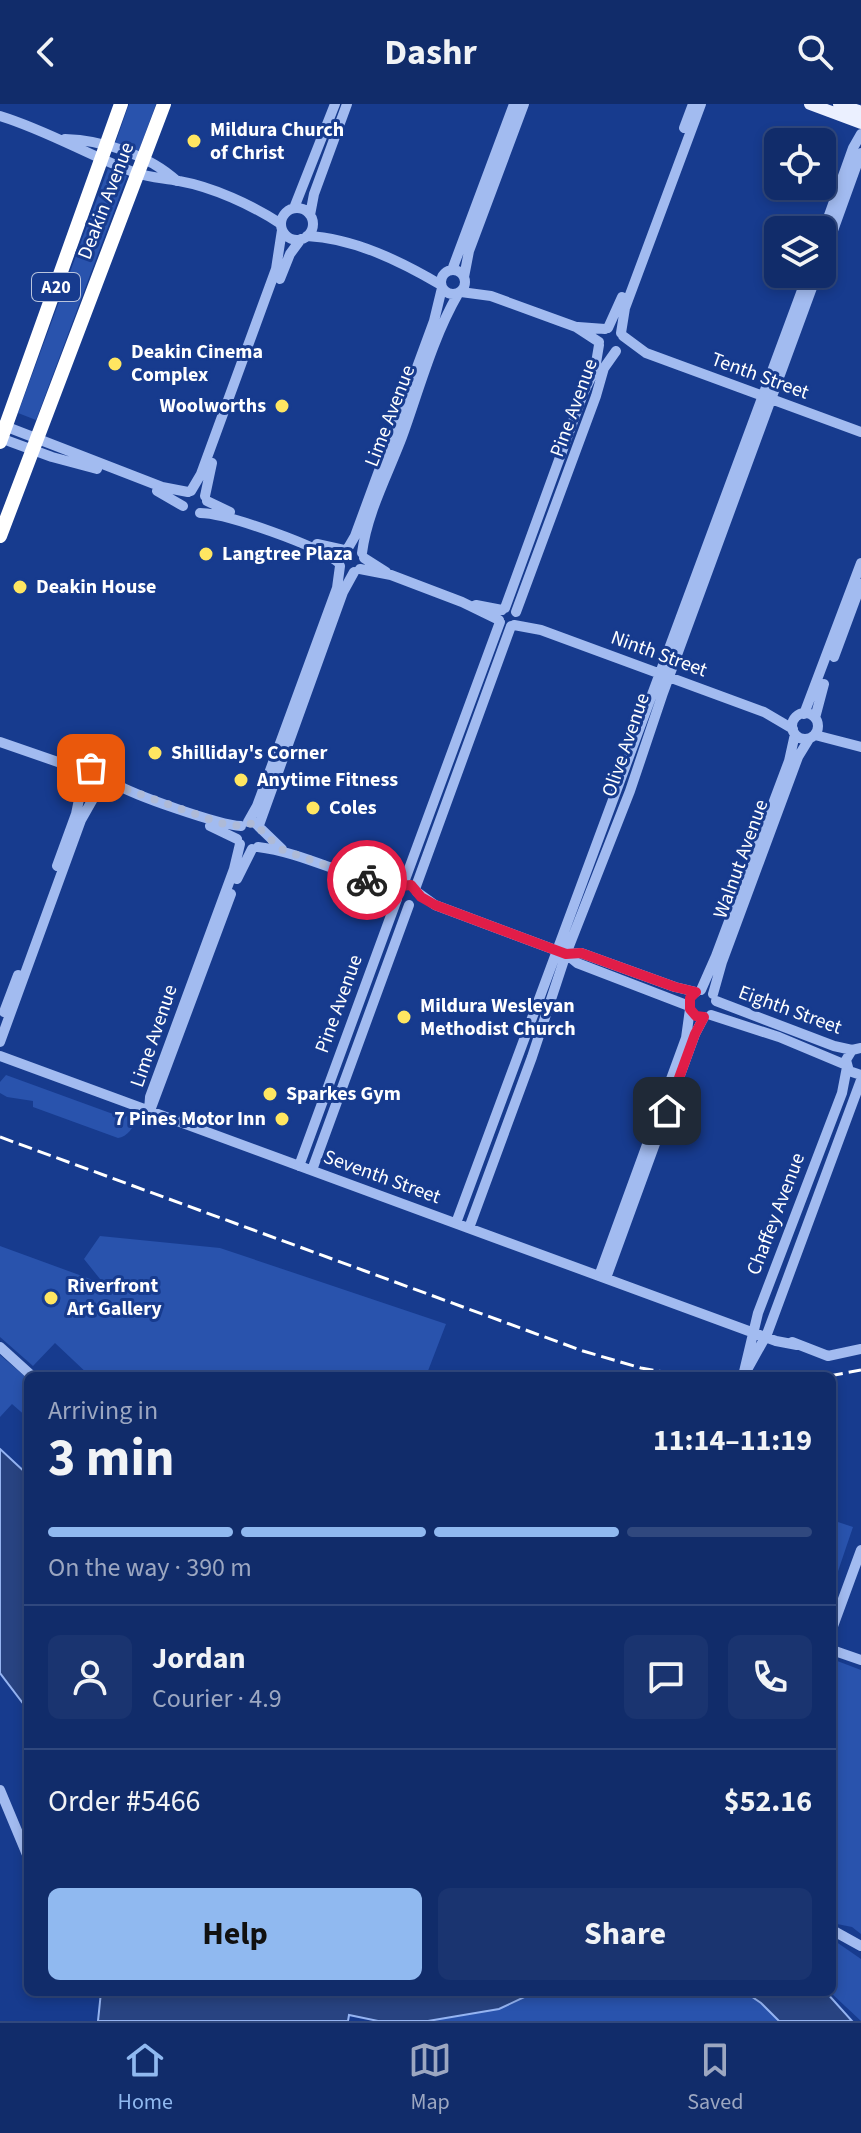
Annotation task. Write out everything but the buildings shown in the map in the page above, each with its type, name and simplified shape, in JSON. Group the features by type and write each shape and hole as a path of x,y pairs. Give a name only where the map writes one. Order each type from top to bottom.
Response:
{"highway":[{"name":"Deakin Avenue","path":"1,434 121,104"},
{"name":"Deakin Avenue","path":"0,536 164,104"}],"main road":[{"path":"810,104 861,123"},
{"path":"839,104 861,112"}],"street":[{"path":"183,506 183,498 201,474 276,269 282,227 305,185 335,104"},
{"path":"200,513 205,508 209,472 286,262 304,237 311,218 314,194 347,104"},
{"path":"442,286 514,104"},
{"path":"460,293 465,286 469,251 524,104"},
{"path":"599,344 600,334 619,307 693,104"},
{"path":"0,116 64,139 90,141 104,153 141,166 158,180 177,181 221,195 282,227 288,237 338,240 411,267 451,295 491,296 576,327 604,351 617,350 622,344 625,308 701,104"},
{"path":"829,216 861,134"},
{"path":"836,222 861,153"},
{"path":"252,209 303,209 338,240"},
{"path":"411,267 459,271 491,296"},
{"name":"Lime Avenue","path":"346,549 355,536 429,335 442,286"},
{"name":"Olive Avenue","path":"767,398 803,288"},
{"name":"Olive Avenue","path":"456,1223 562,952 630,791 664,675 811,288"},
{"name":"Lime Avenue","path":"253,827 343,592 360,563 365,534 444,322 460,293"},
{"path":"576,327 615,328 622,335"},
{"name":"Tenth Street","path":"622,335 646,353"},
{"name":"Pine Avenue","path":"312,1170 483,702 542,507 595,369 599,344"},
{"name":"Tenth Street","path":"617,350 646,353 861,432"},
{"name":"Pine Avenue","path":"299,1166 472,698 554,511 604,368 617,350"},
{"path":"1,434 36,445 162,487 199,491 206,499 324,546 356,548 360,563 346,572 320,551 213,513 190,513 161,493 36,445"},
{"path":"542,507 554,511"},
{"path":"253,827 257,806 337,588 339,556 346,549"},
{"name":"Ninth Street","path":"360,563 764,712 801,739 814,729 801,715 764,712"},
{"name":"Walnut Avenue","path":"715,998 722,962 798,757 814,729 820,695 858,587 861,563"},
{"name":"Walnut Avenue","path":"698,991 716,956 789,761 793,722 801,715 858,587"},
{"path":"472,698 483,702"},
{"path":"814,729 861,747"},
{"path":"0,742 82,779 90,791 111,790 213,827 238,842 255,848 283,850 399,892"},
{"path":"0,749 82,779"},
{"path":"0,1022 76,814 82,779 94,768 120,787 217,822 253,827 283,850"},
{"path":"0,1042 81,820 104,783 104,776"},
{"name":"Lime Avenue","path":"149,1111 150,1097 234,869 237,832 253,827"},
{"name":"Lime Avenue","path":"149,1111 162,1085 239,872 263,841 253,827"},
{"path":"399,892 411,885 435,905 562,952 577,963 690,1008 696,1016 708,1016"},
{"path":"399,892 401,904 435,905"},
{"path":"392,914 405,918"},
{"path":"562,952 581,953 715,998 716,1009 695,1034 602,1277"},
{"name":"Olive Avenue","path":"469,1228 532,1057 562,952"},
{"path":"602,1277 686,1038 690,998 698,991"},
{"name":"Eighth Street","path":"715,998 834,1046 857,1046"},
{"name":"Eighth Street","path":"708,1016 779,1037 846,1066 861,1077"},
{"name":"Chaffey Avenue","path":"745,1372 752,1332 842,1093 847,1056 857,1046"},
{"name":"Seventh Street","path":"0,1056 752,1332"},
{"name":"Chaffey Avenue","path":"746,1372 767,1334 861,1077"},
{"path":"306,1148 318,1153"},
{"path":"820,1151 832,1155"},
{"path":"785,1243 798,1247"},
{"path":"752,1332 767,1334 828,1356 861,1349"},
{"path":"0,1347 28,1372"},
{"path":"836,1618 861,1550"},
{"path":"836,1651 861,1660"},
{"path":"0,1790 24,1847"},
{"path":"836,1932 861,1946"}],"shaded area":[{"path":"129,104 156,104 138,153 115,144"},
{"path":"108,169 127,176 36,420 18,413"},
{"path":"6,1075 124,1118 131,1113 135,1118 134,1125 127,1134 118,1138 33,1107 33,1101 7,1097 0,1093 0,1082"},
{"path":"100,1236 220,1248 446,1324 428,1372 86,1372 55,1343 33,1366 0,1337 0,1246 104,1284 84,1259"},
{"path":"0,1355 24,1376 24,1414 12,1404 0,1417"},
{"path":"0,1449 24,1471 24,1705 0,1673"},
{"path":"836,1521 853,1527 836,1577"},
{"path":"836,1661 861,1670 861,1934 852,1927 836,1924"},
{"path":"836,1942 861,1959 861,2021 834,1996"},
{"path":"101,1996 527,1996 499,2009 428,2021 378,2021 349,2015 348,2021 98,2021"},
{"path":"527,1996 751,1996 779,2021 428,2021 499,2009"},
{"path":"751,1996 830,1996 852,2021 779,2021"}],"railway":[{"path":"0,1137 583,1351 663,1372"},
{"path":"836,1375 861,1370"}],"way so far":[{"path":"91,768 97,769 120,787 217,822 232,826 256,823 283,850 367,880"}],"place":[{"name":"Mildura Church of Christ","path":"194,141"},
{"name":"Deakin Cinema Complex","path":"115,364"},
{"name":"Woolworths","path":"282,406"},
{"name":"Langtree Plaza","path":"206,554"},
{"name":"Deakin House","path":"20,587"},
{"name":"Shilliday's Corner","path":"155,753"},
{"name":"Anytime Fitness","path":"241,780"},
{"name":"Coles","path":"313,808"},
{"name":"Mildura Wesleyan Methodist Church","path":"404,1017"},
{"name":"Sparkes Gym","path":"270,1094"},
{"name":"7 Pines Motor Inn","path":"282,1119"},
{"name":"Riverfront Art Gallery","path":"51,1298"}],"route":[{"path":"367,880 411,885 421,897 435,905 566,954 581,953 696,992 690,998 690,1009 696,1016 704,1017 667,1111"}]}
